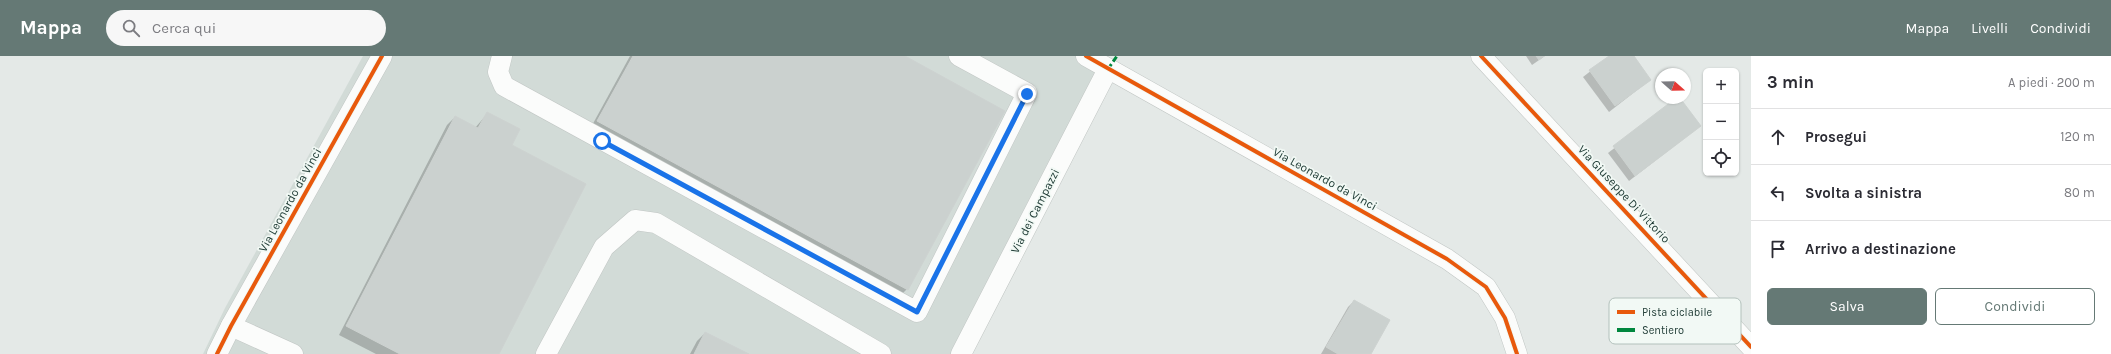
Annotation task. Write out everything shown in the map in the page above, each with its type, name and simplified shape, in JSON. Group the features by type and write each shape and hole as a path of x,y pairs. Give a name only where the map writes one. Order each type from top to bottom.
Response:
{"street":[{"name":"Via Leonardo da Vinci","path":"218,354 231,326 382,56"},
{"path":"502,56 498,72 504,86 917,312 1027,94 970,59"},
{"name":"Via Leonardo da Vinci","path":"1086,56 1447,259 1486,287 1505,318 1517,354"},
{"name":"Via Giuseppe Di Vittorio","path":"1481,56 1706,298"},
{"name":"Via dei Campazzi","path":"961,354 1108,69"},
{"path":"546,354 604,247 635,220 656,223 881,354"},
{"path":"231,326 293,354"},
{"name":"Via Giuseppe Di Vittorio","path":"1741,336 1751,347"}],"shaded area":[{"path":"363,56 1106,56 972,354 203,354 225,308"}],"building":[{"path":"633,56 905,56 1005,111 908,290 597,121"},
{"path":"1536,56 1544,56 1539,60"},
{"path":"1609,56 1634,56 1651,80 1615,106 1589,70"},
{"path":"1668,104 1684,104 1701,126 1635,176 1613,146"},
{"path":"487,112 520,129 512,145 586,184 499,354 400,354 346,326 455,116 478,128"},
{"path":"1354,300 1390,320 1371,354 1338,354 1326,347"},
{"path":"705,332 749,354 694,354"}],"marked path":[{"path":"1108,69 1117,56"}],"cycle path":[{"path":"217,354 231,326 382,56"},
{"path":"1086,56 1447,259 1486,287 1505,318 1517,354"},
{"path":"1481,56 1706,298"},
{"path":"1741,336 1751,347"}],"route":[{"path":"602,141 917,312 1027,94"}]}
